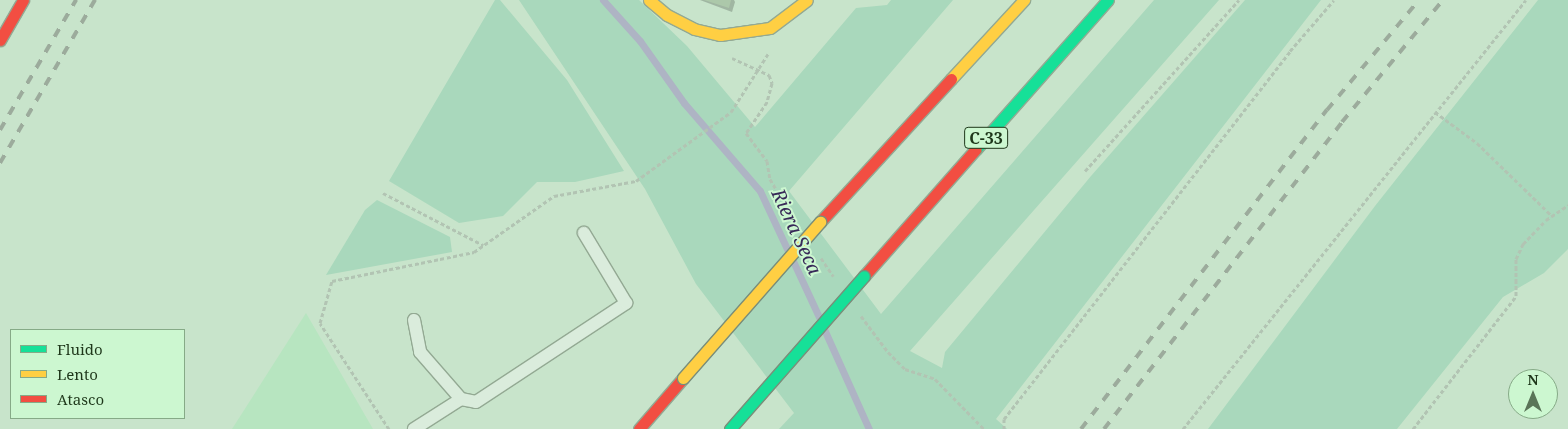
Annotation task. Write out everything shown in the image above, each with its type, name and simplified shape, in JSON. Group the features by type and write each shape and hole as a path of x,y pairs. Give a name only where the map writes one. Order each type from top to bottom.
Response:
{"main road":[{"path":"0,40 23,0"},
{"path":"649,0 667,15 694,29 720,36 770,28 807,0"},
{"path":"640,429 820,222 1024,0"},
{"name":"C-33","path":"730,429 1108,0"}],"lane":[{"path":"414,320 420,352 461,399 476,402 626,303 584,233"},
{"path":"414,429 461,399"}],"path":[{"path":"1085,171 1239,0"},
{"path":"1004,429 1004,419 1290,51 1334,0"},
{"path":"1183,429 1526,0"},
{"path":"389,429 320,323 332,281 474,252 554,196 636,181 730,112 768,53 770,28"},
{"path":"728,55 769,74 771,94 746,133 766,161 770,179 796,220"},
{"path":"1435,112 1477,143 1552,216"},
{"path":"383,193 483,246"},
{"path":"1413,429 1516,296 1516,259 1523,244 1552,216 1568,205"},
{"path":"818,254 835,278"},
{"path":"858,311 888,352 905,368 935,379 984,429"}],"green space":[{"path":"495,0 500,0 567,80 624,171 575,182 537,182 503,216 459,223 389,181"},
{"path":"519,0 639,0 687,46 755,127 856,8 887,5 891,0 953,0 789,191 881,314 1154,0 1219,0 910,351 942,368 945,352 1091,176 1245,0 1321,0 996,419 1007,429 779,429 794,413 696,284 645,189"},
{"path":"1538,0 1568,0 1568,249 1544,273 1503,297 1397,429 1208,429 1375,206"},
{"path":"377,200 450,237 452,252 326,275 365,210"},
{"path":"306,313 373,429 232,429"}],"building":[{"path":"704,0 731,0 729,8"}],"waterway":[{"name":"Riera Seca","path":"603,0 640,41 684,103 760,191 787,249"},
{"name":"Riera Seca","path":"793,261 819,317"},
{"name":"Riera Seca","path":"824,329 869,429"}],"railway":[{"path":"0,130 76,0"},
{"path":"0,163 95,0"},
{"path":"1081,429 1327,110 1419,0"},
{"path":"1104,429 1342,122 1443,0"}],"traffic: fast":[{"path":"976,149 1108,0"},
{"path":"730,429 864,276"}],"traffic: slow":[{"path":"649,0 667,15 694,29 720,35 770,28 807,0"},
{"path":"951,79 1024,0"},
{"path":"683,378 820,222"}],"traffic: jam":[{"path":"0,40 23,0"},
{"path":"820,222 951,79"},
{"path":"864,276 976,149"},
{"path":"639,429 683,378"}]}
